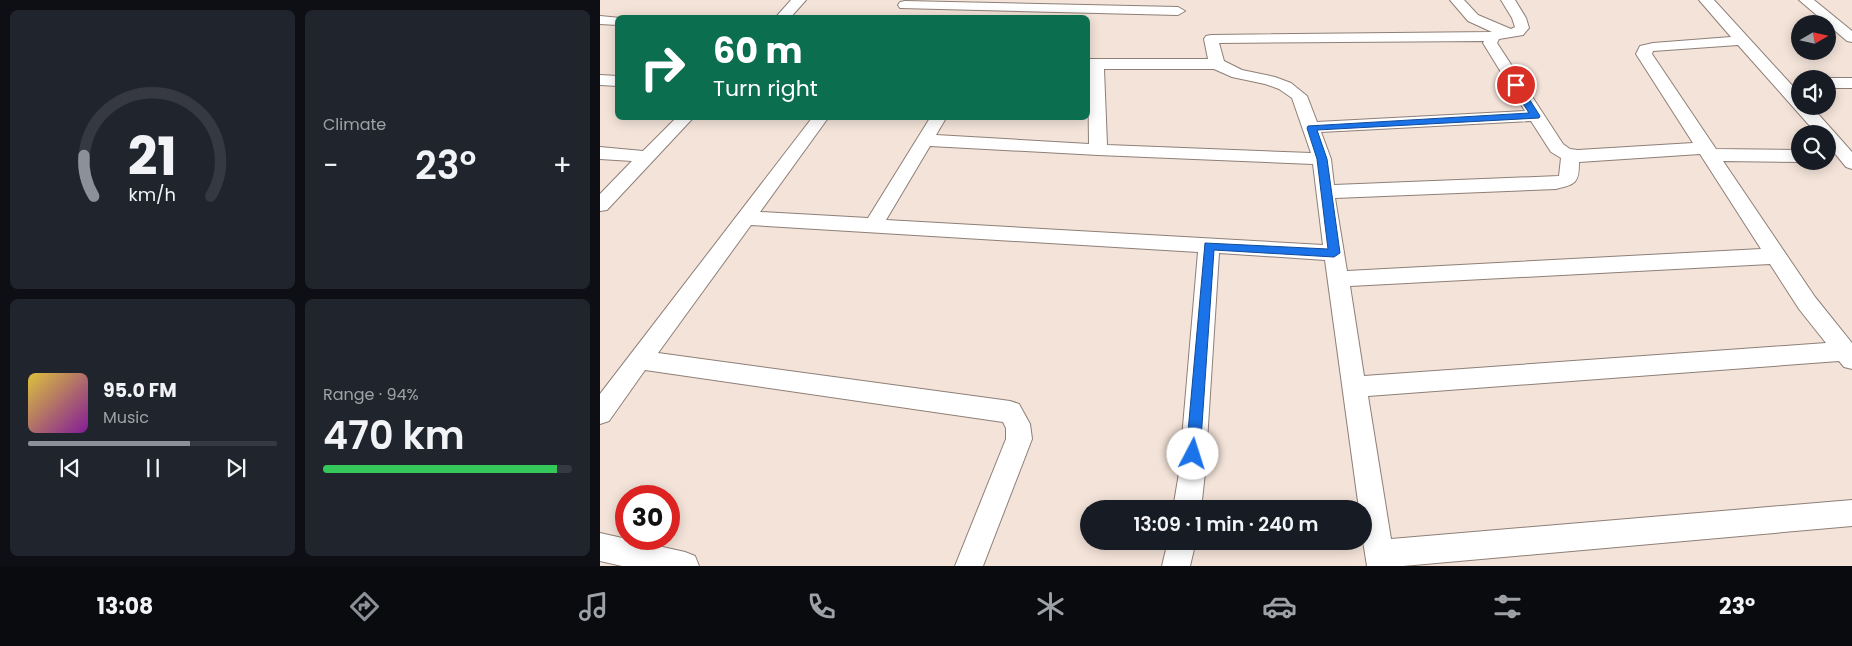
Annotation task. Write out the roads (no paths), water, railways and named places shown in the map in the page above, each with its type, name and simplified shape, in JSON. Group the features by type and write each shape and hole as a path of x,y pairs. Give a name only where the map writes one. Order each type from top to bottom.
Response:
{"street":[{"path":"785,15 799,0"},
{"path":"1457,0 1473,18 1501,35"},
{"path":"1217,64 1211,39 1501,35 1518,32 1522,28 1519,18 1508,0"},
{"path":"1706,0 1791,93"},
{"path":"1806,0 1852,38"},
{"path":"897,15 906,2 1120,5 1178,11"},
{"path":"600,20 615,21"},
{"path":"1501,35 1490,43 1496,55 1557,148 1570,155 1708,152 1791,156"},
{"path":"1744,40 1645,49 1644,54 1775,256 1807,303 1848,356"},
{"path":"1098,150 1092,64 1217,64 1238,74 1269,80 1285,86 1299,96 1322,159 1325,192 1380,560 1852,513"},
{"path":"600,80 615,81"},
{"path":"1782,83 1791,83"},
{"path":"1836,83 1852,83"},
{"path":"1810,115 1818,125"},
{"path":"1311,128 1536,116"},
{"path":"600,205 683,120"},
{"path":"600,413 819,120"},
{"path":"874,224 937,120"},
{"path":"924,140 1098,150 1322,159"},
{"path":"1836,144 1850,159"},
{"path":"600,153 647,157"},
{"path":"1325,192 1556,183 1566,180 1570,176 1570,155"},
{"path":"1836,158 1850,159"},
{"path":"746,218 874,224 1334,253"},
{"path":"1188,500 1192,473 1209,245"},
{"path":"1338,279 1775,256"},
{"path":"1355,387 1848,356"},
{"path":"640,360 1010,412 1020,429 1019,439 969,566"},
{"path":"600,548 685,566"},
{"path":"1176,566 1180,550"}]}
